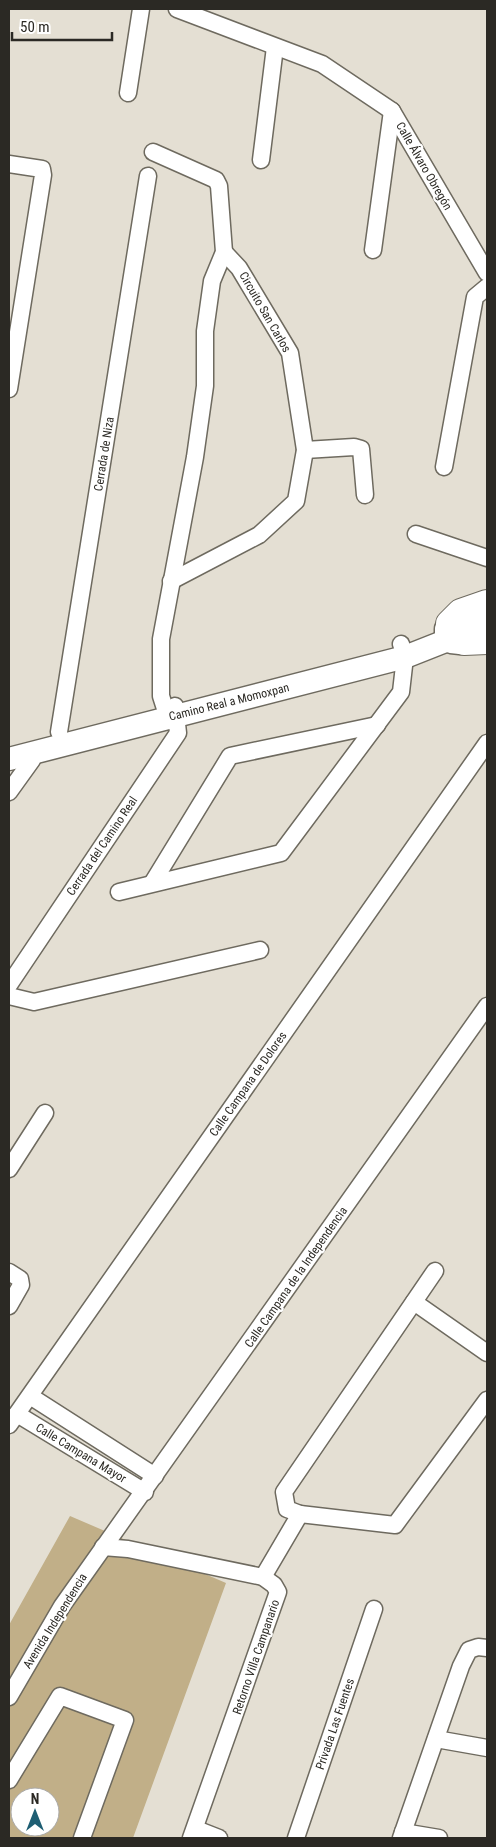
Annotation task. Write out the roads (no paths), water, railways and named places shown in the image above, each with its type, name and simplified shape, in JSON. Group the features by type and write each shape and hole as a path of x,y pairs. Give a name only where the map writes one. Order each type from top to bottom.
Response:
{"highway":[{"path":"459,635 461,613 487,604"}],"street":[{"path":"128,93 141,9"},
{"name":"Calle Álvaro Obregón","path":"177,9 322,64 392,111 487,273"},
{"path":"261,160 275,47"},
{"path":"373,250 392,111"},
{"path":"153,152 216,180 219,186 224,252 212,281 205,330 205,386 196,448 161,640 161,696 171,711"},
{"path":"9,164 36,167 42,169 43,175 9,389"},
{"name":"Cerrada de Niza","path":"59,732 148,176"},
{"name":"Circuito San Carlos","path":"171,581 258,535 296,501 305,450 290,353 239,268 224,252"},
{"path":"444,467 475,297 487,287"},
{"path":"305,450 354,447 361,449 365,495"},
{"path":"416,534 487,558"},
{"name":"Camino Real a Momoxpan","path":"9,759 171,711 213,696 403,659 459,635 458,622 465,626 487,623"},
{"path":"120,892 153,882 281,853 401,692 403,659"},
{"name":"Camino Real a Momoxpan","path":"9,744 59,732 171,711"},
{"name":"Cerrada del Camino Real","path":"9,984 178,732 171,711"},
{"path":"153,882 230,756 377,725"},
{"name":"Calle Campana de Dolores","path":"13,1420 487,743"},
{"path":"9,792 32,760 33,753"},
{"path":"9,996 34,1002 260,950"},
{"name":"Calle Campana de la Independencia","path":"103,1547 145,1492 487,1006"},
{"path":"9,1168 45,1113"},
{"path":"435,1271 284,1492 287,1510 300,1514 395,1525 487,1400"},
{"path":"9,1306 21,1285 14,1275"},
{"path":"414,1302 487,1353"},
{"name":"Calle Campana Mayor","path":"30,1396 155,1476"},
{"name":"Calle Campana Mayor","path":"13,1420 145,1492"},
{"path":"103,1547 128,1549 263,1577 300,1514"},
{"name":"Avenida Independencia","path":"9,1697 62,1606 103,1547"},
{"name":"Retorno Villa Campanario","path":"192,1836 276,1600 278,1592 274,1585 263,1577"},
{"name":"Privada Las Fuentes","path":"296,1838 374,1610"},
{"path":"439,1838 402,1835 461,1666 469,1650 487,1648"},
{"path":"9,1791 12,1774 60,1696 125,1720 82,1838"},
{"path":"436,1739 487,1748"},
{"path":"192,1836 219,1838"}]}
